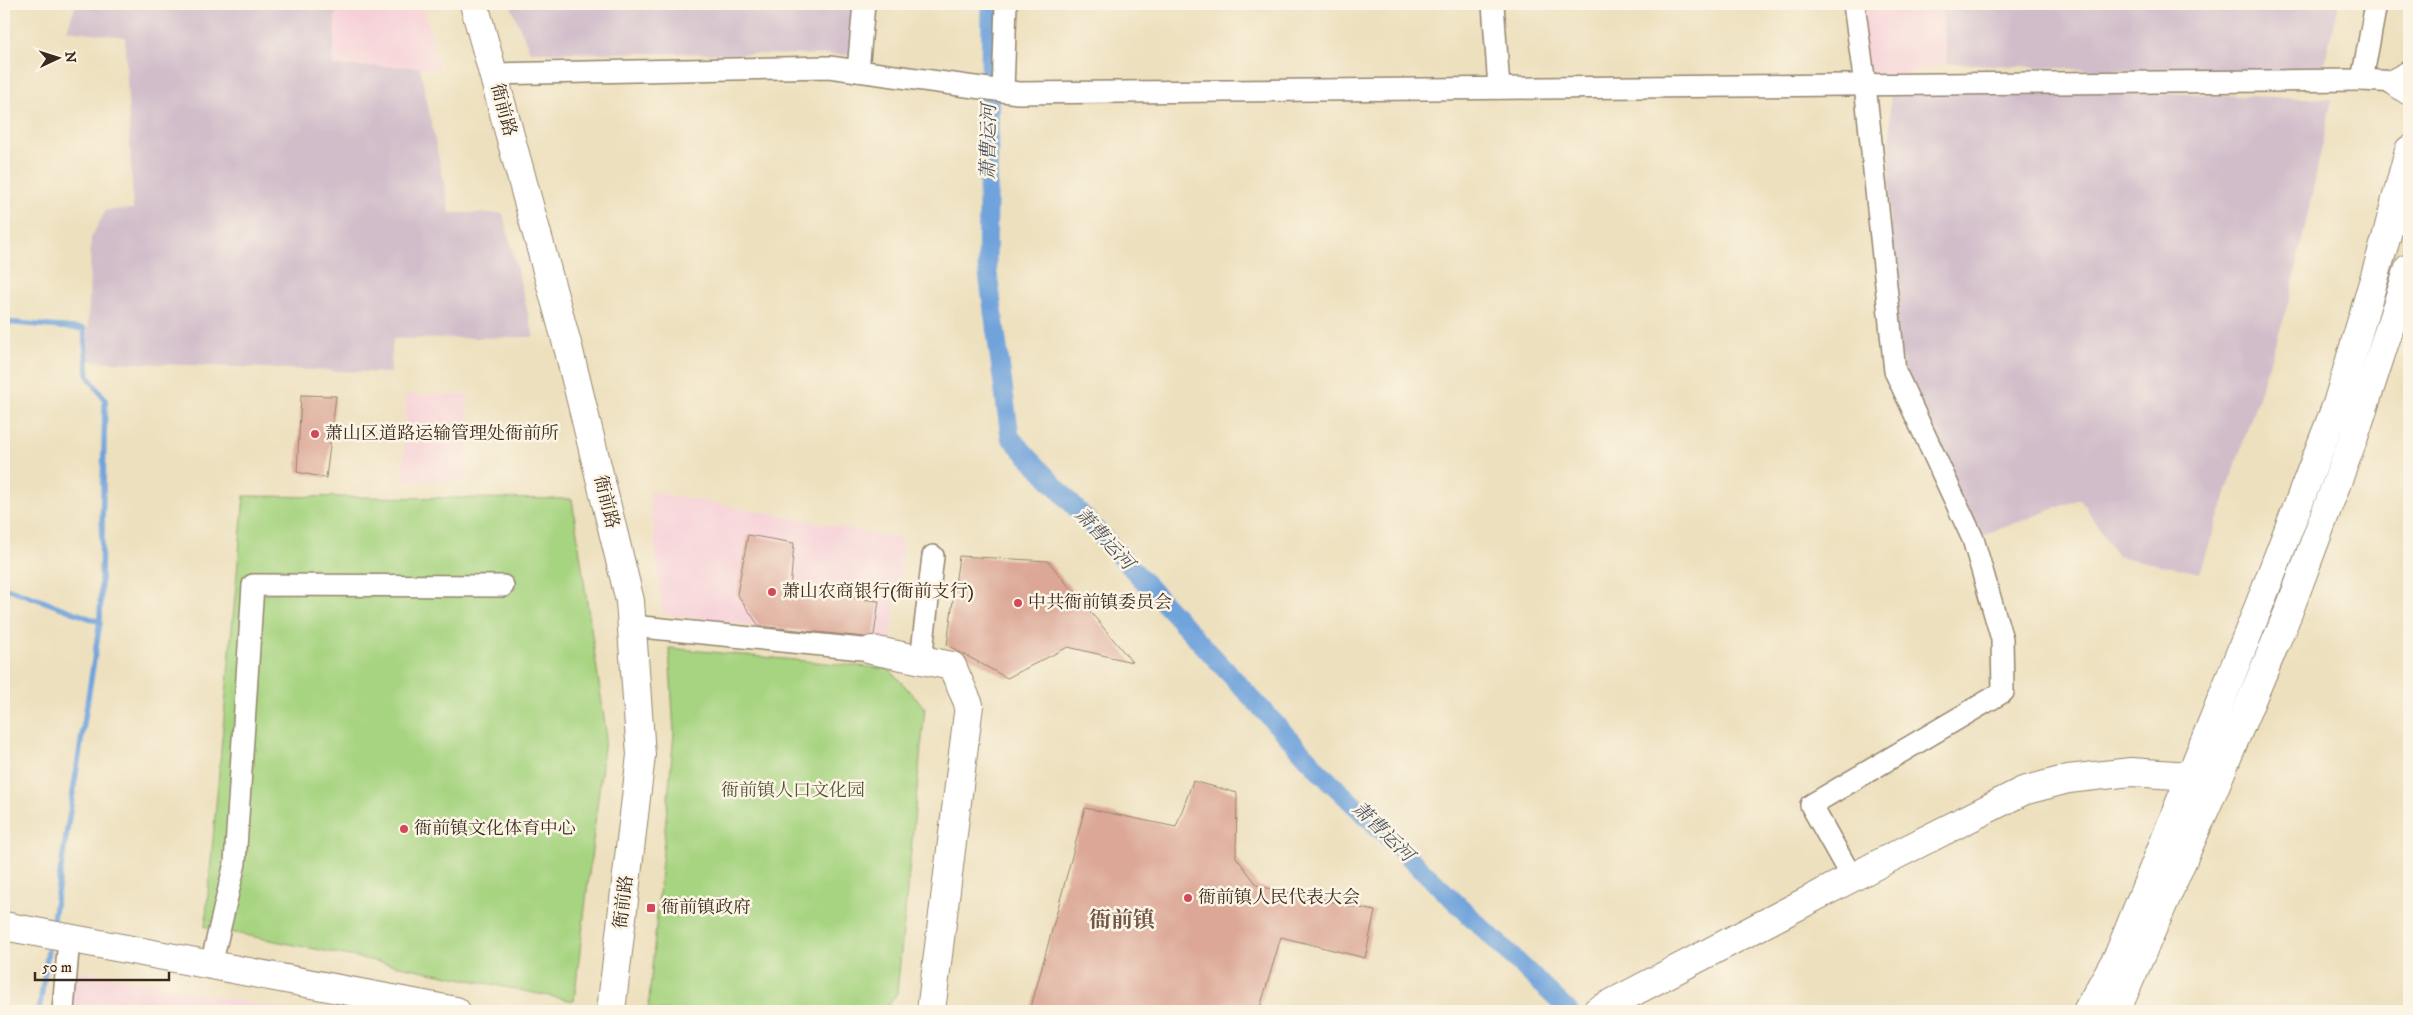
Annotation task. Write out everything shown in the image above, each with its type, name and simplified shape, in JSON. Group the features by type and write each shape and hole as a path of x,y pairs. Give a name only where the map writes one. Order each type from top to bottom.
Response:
{"main road":[{"name":"衙前路","path":"474,4 569,351 630,601 641,755 611,1011"},
{"path":"2088,1011 2119,954 2337,404 2386,242 2409,150"},
{"path":"2116,1011 2213,791 2288,613 2354,437 2409,268"},
{"path":"872,650 952,666 969,705 931,1011"},
{"path":"1606,1006 2023,791 2068,779 2131,772 2190,776 2213,791"},
{"path":"4,926 456,1011"}],"street":[{"path":"858,71 864,4"},
{"path":"1006,4 1011,92"},
{"path":"1493,4 1499,88"},
{"path":"1852,878 1811,805 2004,692 2002,639 1973,539 1896,371 1865,85 1854,4"},
{"path":"2362,80 2376,4"},
{"path":"494,74 829,66 1011,92 2362,80 2405,82"},
{"path":"921,660 933,556"},
{"path":"211,965 235,863 253,585 503,586"},
{"path":"632,626 872,650"},
{"path":"63,1011 69,938"}],"shaded area":[{"path":"76,4 336,4 333,66 420,67 450,213 503,213 534,337 393,339 390,373 87,361 91,238 106,210 133,209 125,37 67,30"},
{"path":"336,4 423,4 439,68 333,66"},
{"path":"510,4 864,4 859,55 530,52"},
{"path":"1854,4 1939,4 1948,63 1865,85"},
{"path":"1940,4 2339,4 2320,80 1948,63"},
{"path":"1890,84 2332,99 2289,303 2200,573 2117,556 2080,499 1973,539 1918,420 1890,315"},
{"path":"406,395 468,395 466,480 403,481"},
{"path":"649,491 904,539 890,643 662,614"},
{"path":"62,967 292,1011 58,1011"}],"green space":[{"name":"衙前镇文化体育中心","path":"244,496 572,499 606,731 574,1001 205,927"},
{"name":"衙前镇人口文化园","path":"669,648 889,669 925,708 897,993 885,1011 648,1011 674,733"}],"building":[{"name":"萧山区道路运输管理处衙前所","path":"301,395 336,396 326,478 297,472"},
{"name":"萧山农商银行(衙前支行)","path":"748,535 794,543 790,590 879,601 874,635 865,637 759,626 737,594"},
{"name":"中共衙前镇委员会","path":"959,556 1048,561 1132,662 1068,647 1007,678 947,645"},
{"name":"衙前镇人民代表大会","path":"1193,781 1237,793 1236,857 1258,886 1375,911 1365,958 1281,937 1259,1011 1030,1011 1085,808 1176,827"}],"waterway":[{"name":"萧曹运河","path":"991,4 987,266 1010,437 1324,776 1569,1011"},
{"path":"4,322 84,329 88,376 105,400 100,622 4,587"},
{"path":"53,919 100,622"},
{"path":"39,1011 48,951"}],"place":[{"name":"萧山区道路运输管理处衙前所","path":"315,434"},
{"name":"萧山农商银行(衙前支行)","path":"772,592"},
{"name":"中共衙前镇委员会","path":"1018,603"},
{"name":"衙前镇文化体育中心","path":"404,829"},
{"name":"衙前镇人民代表大会","path":"1188,898"},
{"name":"衙前镇政府","path":"651,908"}],"district":[{"name":"衙前镇","path":"1122,920"}]}
